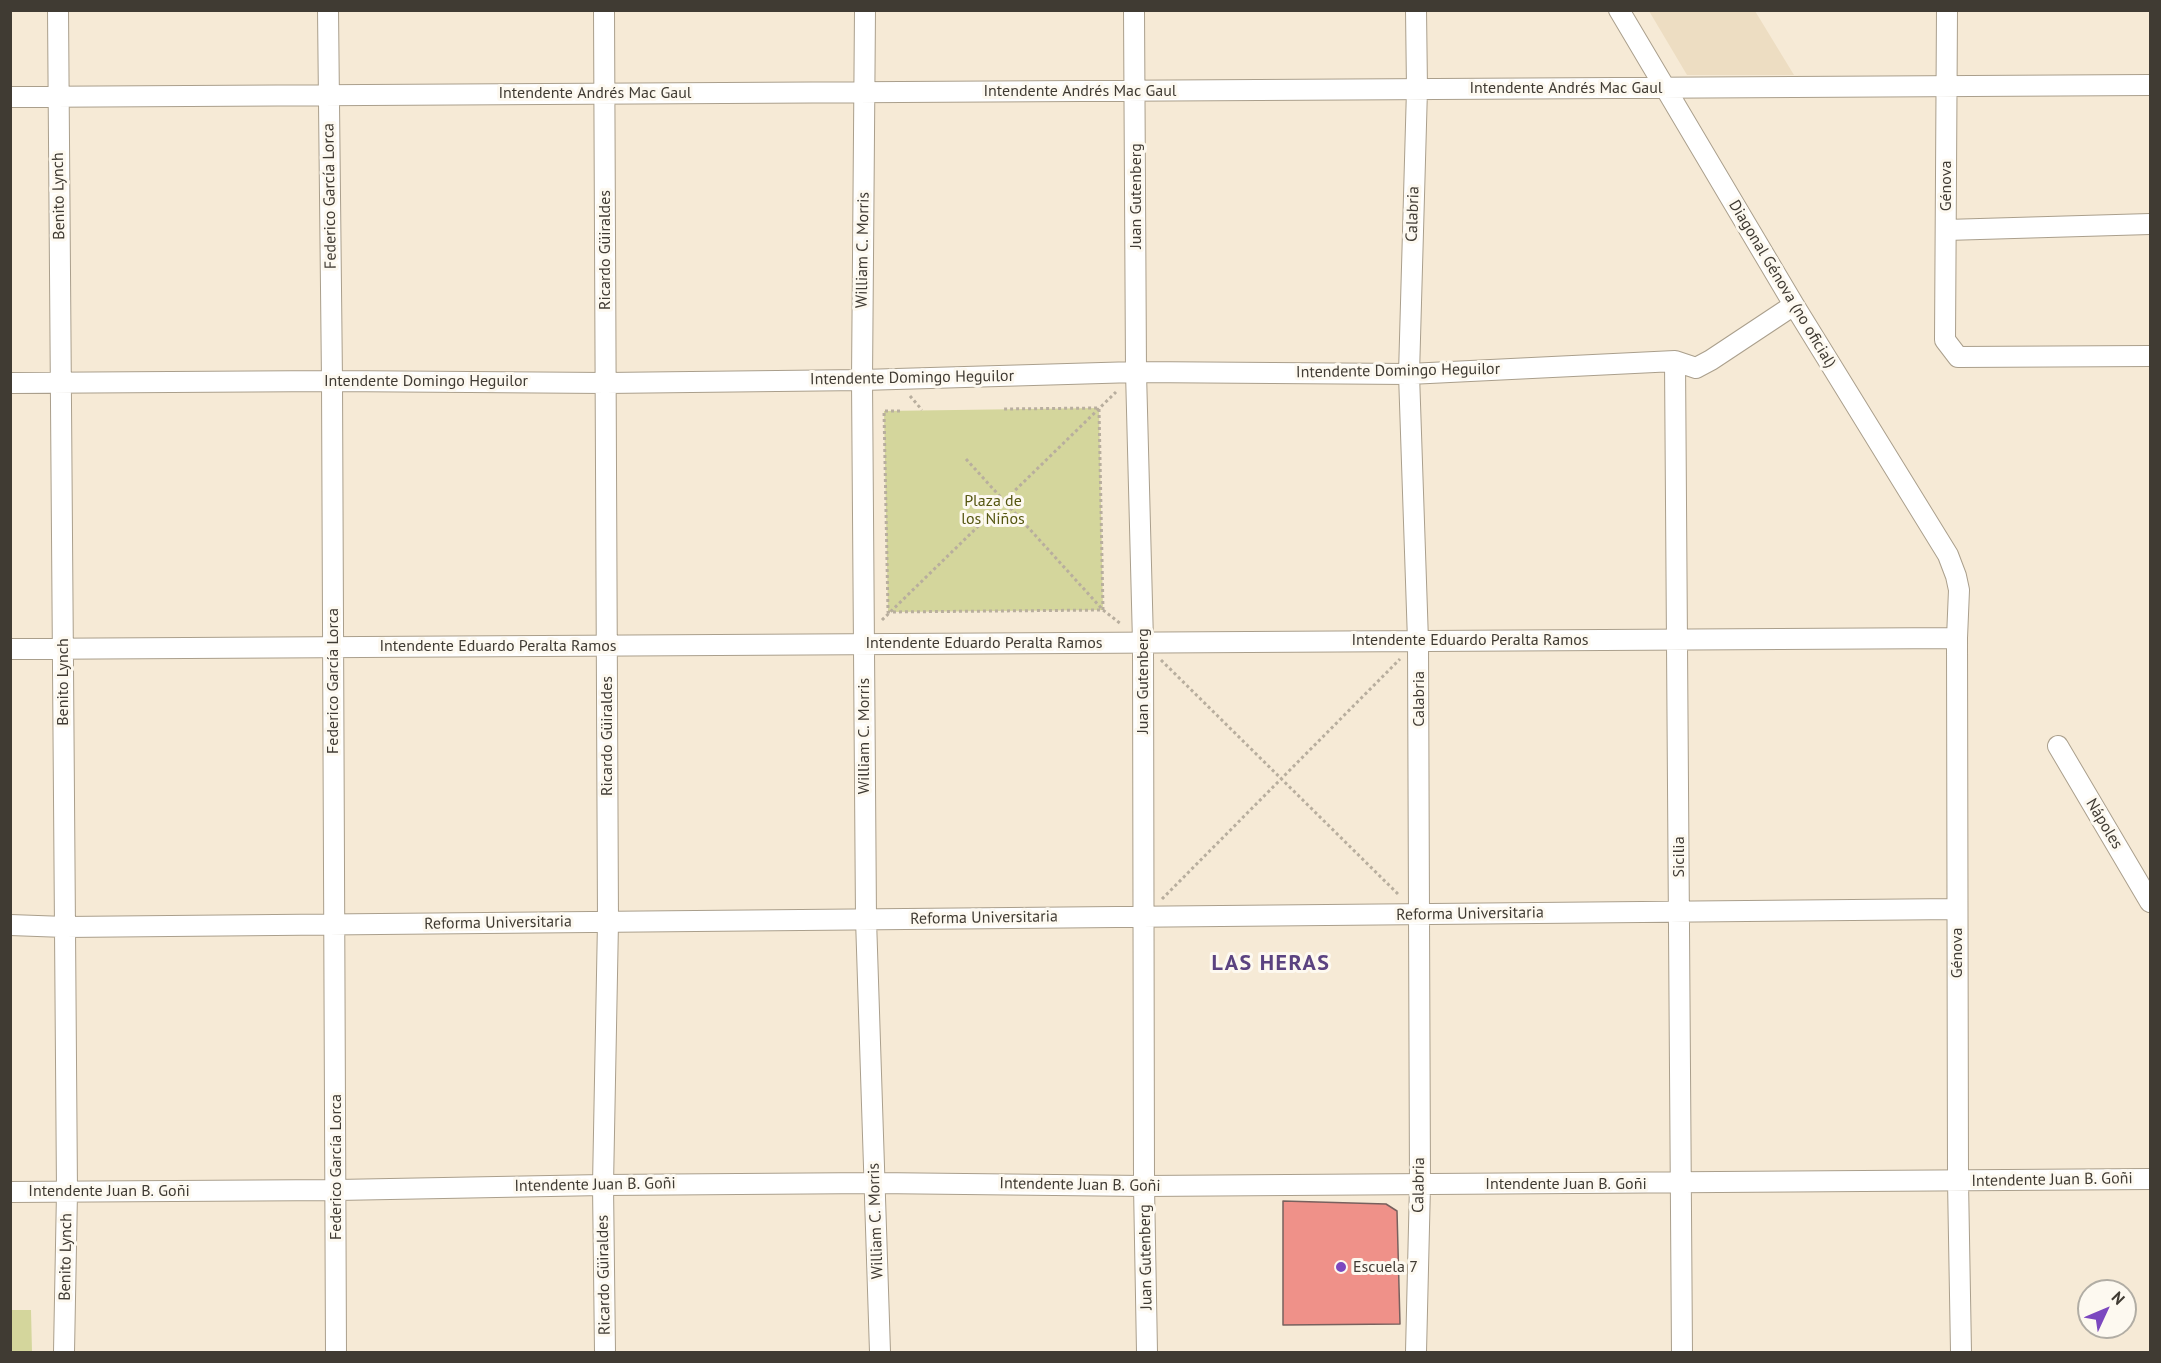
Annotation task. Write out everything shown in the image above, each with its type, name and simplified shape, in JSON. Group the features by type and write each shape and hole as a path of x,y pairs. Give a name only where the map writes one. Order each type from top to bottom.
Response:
{"street":[{"name":"Benito Lynch","path":"58,10 67,1192 64,1353"},
{"name":"Federico García Lorca","path":"328,10 337,1190 336,1353"},
{"name":"Ricardo Güiraldes","path":"604,10 608,922 603,1185 605,1353"},
{"name":"William C. Morris","path":"865,10 862,380 866,920 880,1353"},
{"name":"Juan Gutenberg","path":"1134,10 1136,372 1143,642 1144,1186 1147,1353"},
{"name":"Calabria","path":"1416,10 1417,89 1408,374 1419,640 1420,1185 1416,1353"},
{"name":"Diagonal Génova (no oficial)","path":"1619,10 1794,305 1948,555"},
{"name":"Génova","path":"1947,10 1945,340 1958,357 2151,356"},
{"name":"Intendente Andrés Mac Gaul","path":"10,97 2151,85"},
{"path":"1946,230 2151,224"},
{"name":"Intendente Domingo Heguilor","path":"10,383 862,380 1136,372 1408,374 1675,361 1696,368 1794,305"},
{"name":"Sicilia","path":"1675,361 1682,1353"},
{"name":"Génova","path":"1948,555 1959,590 1957,909 1961,1353"},
{"name":"Intendente Eduardo Peralta Ramos","path":"10,649 1957,638"},
{"name":"Nápoles","path":"2058,746 2151,902"},
{"name":"Reforma Universitaria","path":"10,925 65,927 1957,909"},
{"name":"Intendente Juan B. Goñi","path":"10,1192 875,1182 1144,1186 2151,1179"}],"path":[{"path":"864,644 888,612 1136,372"},
{"path":"1003,409 1099,408"},
{"path":"1099,408 1102,610"},
{"path":"888,612 884,411 900,411"},
{"path":"966,459 1102,610 1143,642 1419,915"},
{"path":"888,612 1102,610"},
{"path":"1144,917 1419,640"}],"shaded area":[{"path":"1649,11 1755,11 1794,75 1687,75"}],"green space":[{"name":"Plaza de los Niños","path":"1099,408 1103,610 888,612 884,411"},
{"path":"10,1310 31,1310 32,1352 11,1352"}],"building":[{"name":"Escuela 7","path":"1283,1201 1386,1204 1397,1211 1400,1324 1283,1325"}],"place":[{"name":"Escuela 7","path":"1341,1267"}],"district":[{"name":"LAS HERAS","path":"1271,964"}]}
